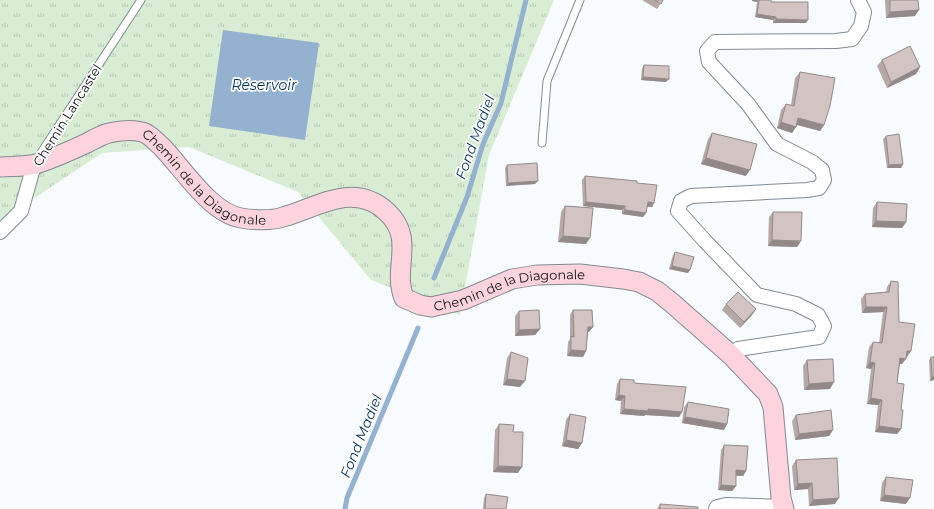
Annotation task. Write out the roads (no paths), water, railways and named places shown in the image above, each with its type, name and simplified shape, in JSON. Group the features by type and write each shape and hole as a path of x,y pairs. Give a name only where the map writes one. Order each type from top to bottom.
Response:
{"main road":[{"name":"Chemin de la Diagonale","path":"0,167 34,165 56,157 108,133 131,131 142,132 150,136 167,152 210,201 238,218 281,218 324,202 348,196 363,198 377,204 397,223 403,238 401,290 404,298 411,302 431,307 463,300 512,280 537,275 580,274 639,282 657,291 672,303 731,355 768,394 773,407 781,498 784,508"}],"street":[{"path":"731,355 738,349 819,337 824,326 818,315 796,304 757,295 678,211 681,201 691,196 806,190 819,188 824,180 822,170 812,162 777,144 748,104 710,62 707,51 715,42 836,41 852,39 861,26 864,12 858,0"},
{"name":"Chemin Lancastel","path":"0,232 21,211 34,165"},
{"path":"716,509 726,505 784,508"}],"lane":[{"name":"Chemin Lancastel","path":"34,165 141,0"},
{"path":"542,143 547,81 580,0"}],"water":[{"name":"Réservoir","path":"223,30 319,43 305,140 209,126"}],"waterway":[{"name":"Fond Madiel","path":"434,278 467,197 483,144 501,103 526,0"},
{"name":"Fond Madiel","path":"345,509 347,498 418,328"}]}
